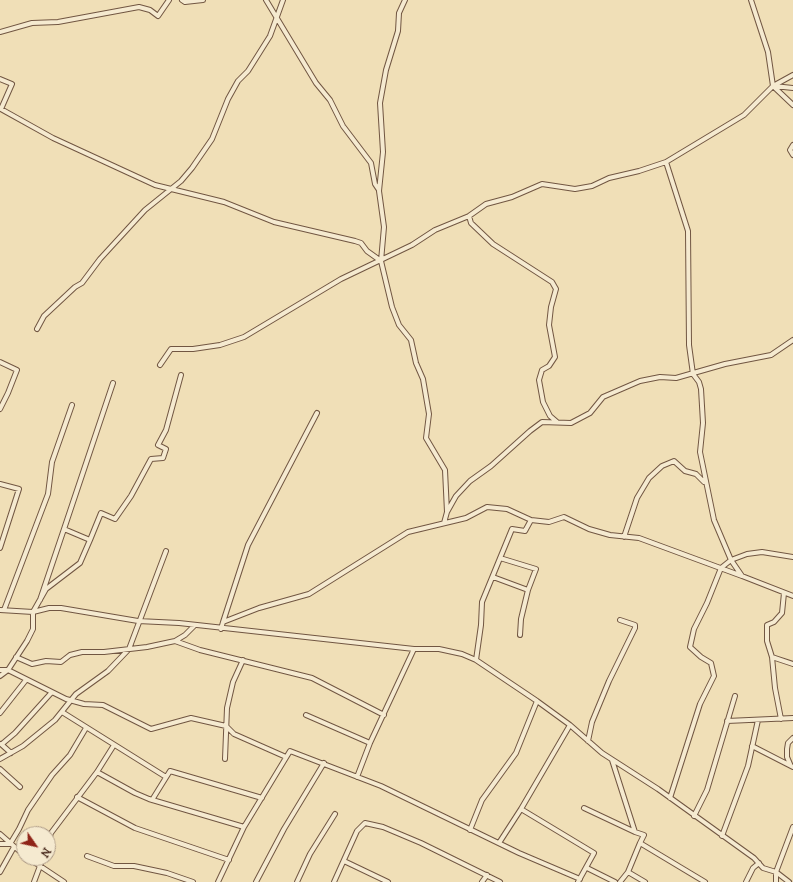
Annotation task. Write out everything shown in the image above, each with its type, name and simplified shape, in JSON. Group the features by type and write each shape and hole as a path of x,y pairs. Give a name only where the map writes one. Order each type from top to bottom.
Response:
{"street":[{"path":"0,32 32,23 58,22 139,7 150,10 158,16 169,0"},
{"path":"182,0 185,2 203,0"},
{"path":"266,0 316,84 330,100 346,130 371,163 375,184 379,191"},
{"path":"37,329 44,316 75,287 82,283 100,259 141,214 172,189 192,168 212,139 228,99 270,36 283,0"},
{"path":"406,0 399,14 398,31 386,70 380,103 383,152 379,191 384,227 381,261 392,307 399,324 411,340 416,363 423,378 429,414 426,438 445,470 447,512"},
{"path":"751,0 768,52 773,86 793,105"},
{"path":"160,365 171,350 193,349 220,345 244,337 341,279 412,246 435,230 469,216 486,204 512,197 542,184 575,189 592,186 610,178 639,171 666,162 744,115 773,86 793,75"},
{"path":"0,79 12,84 1,109 53,138 155,185 224,202 274,222 361,243 367,251 381,261"},
{"path":"773,86 793,88"},
{"path":"793,146 790,150 793,154"},
{"path":"666,162 688,231 689,345 694,374 701,389 703,423 700,452 705,482 710,496 714,520 731,560 742,576"},
{"path":"469,216 471,223 493,244 552,282 556,289 551,306 549,325 555,357 549,366 542,370 540,380 543,402 550,416 557,422"},
{"path":"444,523 447,512 456,496 470,481 491,466 542,422 571,423 590,413 603,397 640,381 660,377 676,378 725,364 771,355 793,340"},
{"path":"0,362 17,370 0,409"},
{"path":"0,676 8,670 28,641 33,629 33,612 46,589 80,563 101,513 115,519 131,496 151,459 164,458 166,449 158,445 166,430 181,375"},
{"path":"40,600 113,383"},
{"path":"72,405 52,462 47,496 2,610 33,612 49,608 61,608 138,621 414,649 439,649 462,654 476,660 538,701 612,759 754,858 763,868 776,872 789,882"},
{"path":"221,629 248,545 317,413"},
{"path":"624,536 637,498 649,478 662,466 674,461 685,471 696,474 705,482"},
{"path":"0,484 19,489 0,548"},
{"path":"223,622 259,608 309,594 408,532 466,518 487,507 507,509 531,520 549,522 564,517 589,529 639,538 793,596"},
{"path":"476,660 481,625 482,602 512,529 525,531 531,520"},
{"path":"64,529 90,540"},
{"path":"0,759 23,746 62,712 71,699 108,670 129,649 138,621 166,551"},
{"path":"670,798 700,704 714,676 711,663 700,657 690,647 694,629 707,603 721,568 731,560 747,554 762,552 793,557"},
{"path":"500,558 536,569 528,590 521,619 520,636"},
{"path":"493,577 528,590"},
{"path":"781,719 775,688 772,657 767,641 767,625 774,622 782,613 784,593"},
{"path":"588,741 592,722 606,688 635,628 635,625 620,620"},
{"path":"16,657 32,664 46,661 61,662 70,655 82,652 104,652 175,641 185,636 194,626"},
{"path":"175,641 200,650 312,678 384,714"},
{"path":"357,777 370,743 414,649"},
{"path":"772,657 793,664"},
{"path":"225,758 225,726 227,708 233,682 242,660"},
{"path":"0,670 8,670 66,699 71,699 84,704 103,705 151,729 191,718 225,726 234,734 286,757"},
{"path":"0,714 26,680"},
{"path":"11,753 1,744 15,733 52,692"},
{"path":"694,816 707,790 735,696"},
{"path":"470,830 482,800 516,752 538,701"},
{"path":"62,712 166,778"},
{"path":"306,715 370,743"},
{"path":"727,720 793,718"},
{"path":"722,836 748,766 758,720"},
{"path":"498,843 521,809 570,725"},
{"path":"10,844 20,829 28,810 52,775 70,755 86,728"},
{"path":"792,766 787,757 787,749 788,744 793,738"},
{"path":"55,826 97,772 114,744"},
{"path":"752,746 792,766"},
{"path":"218,882 244,827 290,751 294,751 357,777 579,881 594,853 521,809"},
{"path":"612,759 635,832"},
{"path":"256,882 284,829 324,763"},
{"path":"0,769 20,787"},
{"path":"152,800 170,771 262,798"},
{"path":"97,772 135,793 152,800 244,827"},
{"path":"77,797 135,828 229,860"},
{"path":"584,808 644,835 628,872 620,882"},
{"path":"297,882 310,854 335,814"},
{"path":"334,882 360,825 365,823 371,823 421,843 500,882"},
{"path":"776,882 776,872 793,827"},
{"path":"0,834 14,847 0,872"},
{"path":"640,843 705,882"},
{"path":"0,844 10,844"},
{"path":"87,856 114,866 134,866 179,880 193,882"},
{"path":"344,861 388,882"},
{"path":"746,882 753,868 759,863"},
{"path":"34,882 39,867 64,882"},
{"path":"587,868 615,882"},
{"path":"628,872 645,882"},
{"path":"482,882 487,875"}]}
